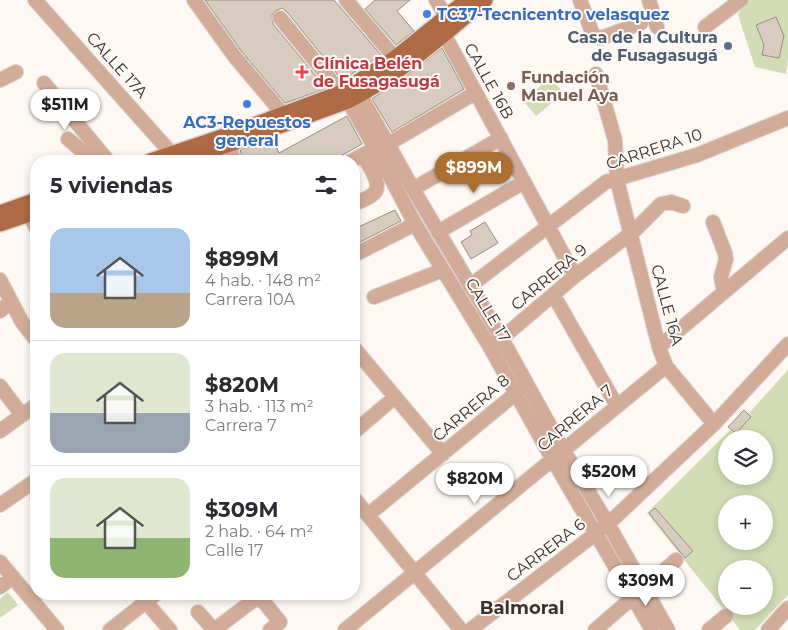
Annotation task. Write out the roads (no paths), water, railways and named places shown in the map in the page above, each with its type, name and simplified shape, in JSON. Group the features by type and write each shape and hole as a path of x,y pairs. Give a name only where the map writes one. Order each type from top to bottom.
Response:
{"main road":[{"path":"185,155 282,114 350,94 468,0"},
{"path":"190,155 229,145 350,94 401,67 485,0"},
{"path":"0,212 30,202"},
{"path":"0,224 30,214"}],"street":[{"name":"CALLE 17A","path":"35,0 175,155"},
{"path":"194,0 236,57 282,114"},
{"path":"346,0 395,58"},
{"path":"436,0 446,17"},
{"path":"580,0 589,28 593,34 601,38 641,23"},
{"path":"649,0 657,26"},
{"path":"704,27 741,0"},
{"name":"CALLE 17","path":"280,18 350,94 369,152 444,270 490,347 515,394 608,524 668,630"},
{"name":"CALLE 16B","path":"444,34 575,276"},
{"path":"0,80 16,72"},
{"name":"CALLE 16A","path":"596,74 615,140 617,180 658,347 666,366 714,424"},
{"path":"44,83 103,155"},
{"path":"360,201 374,194 377,189 369,152 475,92"},
{"name":"CARRERA 10","path":"470,286 606,182 696,155 788,118"},
{"path":"413,189 501,138"},
{"path":"68,140 87,155"},
{"path":"229,145 232,155"},
{"name":"CALLE 17","path":"369,152 413,189 502,339 527,384 558,455 597,533 652,630"},
{"path":"438,232 524,182"},
{"name":"CARRERA 9","path":"490,347 630,233 661,204 671,202 684,206"},
{"path":"713,222 726,259 721,277 724,292"},
{"path":"360,252 415,224"},
{"path":"658,347 788,238"},
{"path":"374,297 444,270"},
{"path":"0,280 22,322 30,332"},
{"path":"554,296 617,406"},
{"path":"0,310 11,301"},
{"name":"CARRERA 6","path":"470,630 608,524 714,424 788,344"},
{"path":"360,355 443,454"},
{"name":"CARRERA 7","path":"345,630 666,366"},
{"name":"CARRERA 8","path":"368,515 527,384"},
{"path":"0,386 22,415"},
{"path":"360,427 395,397"},
{"path":"0,431 30,409"},
{"path":"0,505 30,484"},
{"path":"360,505 460,630"},
{"path":"595,630 645,589 676,560"},
{"path":"0,562 30,597"},
{"path":"0,587 13,577"},
{"path":"32,600 57,630"},
{"path":"110,630 143,600"},
{"path":"150,600 170,630"},
{"path":"198,612 214,630 254,600"},
{"path":"261,600 275,626"},
{"path":"768,630 788,608"},
{"path":"709,630 726,616"}],"place":[{"name":"TC37-Tecnicentro velasquez","path":"427,14"},
{"name":"Casa de la Cultura de Fusagasugá","path":"728,46"},
{"name":"Clínica Belén de Fusagasugá","path":"302,72"},
{"name":"Fundación Manuel Aya","path":"511,86"},
{"name":"AC3-Repuestos general","path":"247,104"}],"district":[{"name":"Balmoral","path":"522,608"}]}
